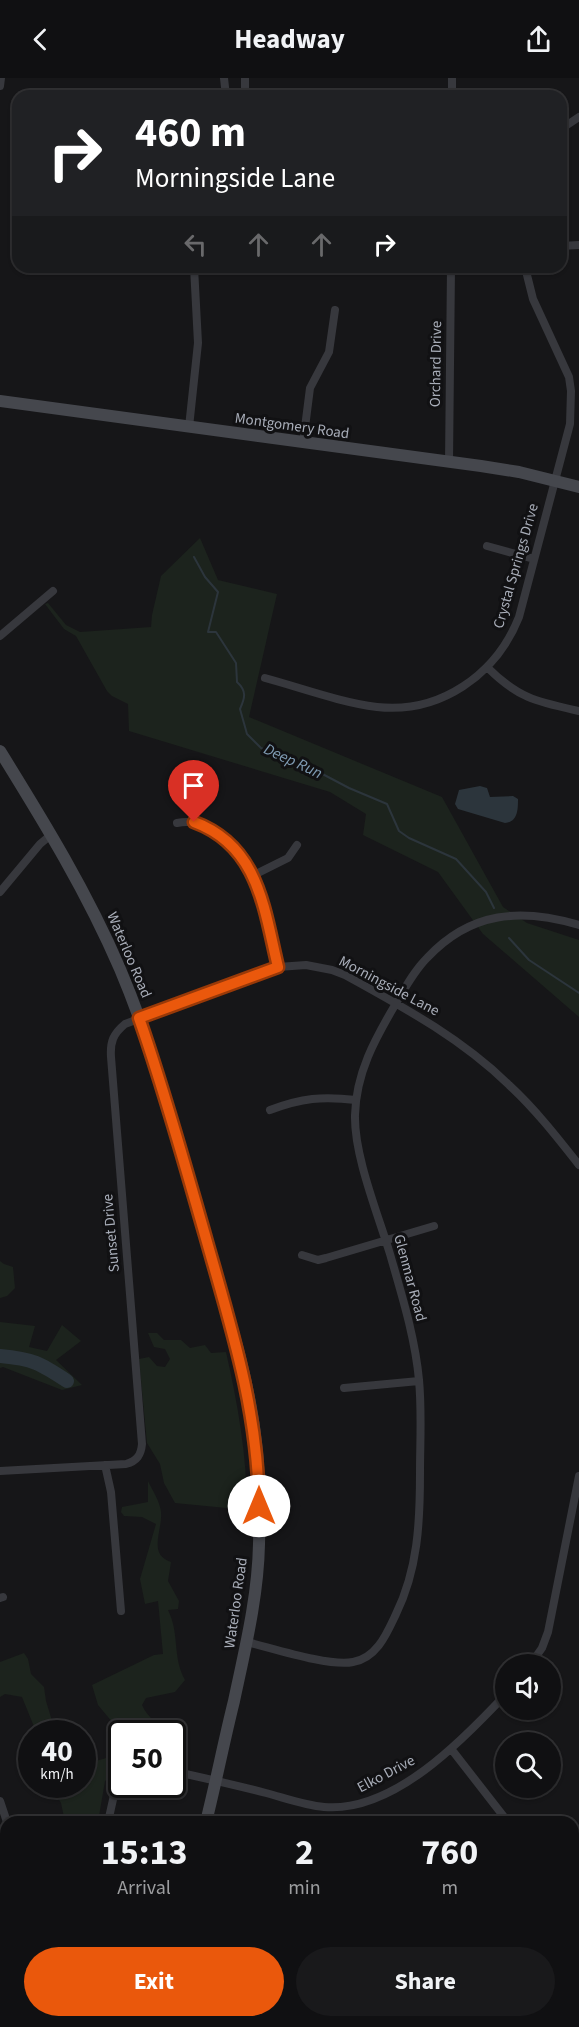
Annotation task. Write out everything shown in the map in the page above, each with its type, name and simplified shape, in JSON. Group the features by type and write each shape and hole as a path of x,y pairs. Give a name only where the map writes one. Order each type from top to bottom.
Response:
{"main road":[{"name":"Montgomery Road","path":"0,401 519,472 579,487"},
{"name":"Waterloo Road","path":"0,751 51,834 91,906 121,971 139,1018 166,1100 226,1308 251,1411 259,1473 259,1547 247,1642 208,1816"}],"street":[{"path":"0,86 1,78"},
{"path":"189,427 198,343 194,273"},
{"name":"Orchard Drive","path":"449,462 451,273"},
{"name":"Crystal Springs Drive","path":"265,678 349,701 392,708 417,705 441,698 469,683 488,668 501,652 519,617 570,424 571,391 563,362 534,299 527,273"},
{"path":"303,443 310,388 329,352 335,310"},
{"path":"487,546 534,559"},
{"path":"0,636 52,591"},
{"path":"488,668 502,682 527,698 579,711"},
{"path":"177,823 194,822 217,833 238,852 254,875 278,967"},
{"path":"0,892 39,844 51,834"},
{"path":"254,875 288,858 297,844"},
{"name":"Glenmar Road","path":"247,1642 329,1662 353,1662 364,1658 381,1644 402,1603 413,1564 420,1524 419,1381 404,1304 357,1138 356,1100 364,1063 378,1034 421,964 446,940 480,922 512,915 533,915 579,926"},
{"name":"Morningside Lane","path":"139,1018 278,967 306,965 332,970 436,1027 484,1062 539,1116 579,1165"},
{"name":"Sunset Drive","path":"105,1466 126,1464 138,1459 142,1444 110,1045 118,1030 139,1018"},
{"path":"270,1110 291,1102 318,1097 356,1100"},
{"path":"302,1255 318,1260 434,1227"},
{"path":"344,1388 419,1381"},
{"path":"0,1471 105,1466 111,1491 121,1611"},
{"path":"538,1654 548,1632 579,1478"},
{"name":"Elko Drive","path":"186,1774 324,1807 353,1805 381,1795 404,1783 452,1750 495,1705"},
{"path":"452,1750 503,1816"},
{"path":"109,1816 113,1798"},
{"path":"0,1801 5,1816"}],"shaded area":[{"path":"200,538 218,580 277,594 249,717 442,797 503,907 527,923 579,940 579,1017 483,934 438,872 363,835 366,814 330,792 129,731 128,704 107,691 76,636 64,629 45,604 48,603 66,625 80,632 151,627 161,576"},
{"path":"480,786 487,788 490,797 513,796 518,799 515,818 505,823 458,809 455,804 459,790"},
{"path":"0,1261 13,1267 15,1288 7,1296 0,1298"},
{"path":"0,1322 35,1326 29,1347 47,1351 62,1325 81,1341 56,1360 82,1385 62,1390 3,1367 0,1368"},
{"path":"148,1333 157,1333 164,1340 181,1340 190,1348 205,1345 211,1353 226,1352 241,1431 247,1510 175,1503 164,1483 160,1464 147,1443 139,1359 149,1357 157,1366 165,1367 170,1359 165,1349 154,1347"},
{"path":"148,1481 158,1500 161,1512 158,1547 164,1558 171,1562 168,1581 179,1601 178,1609 168,1610 174,1628 179,1663 185,1680 175,1692 146,1698 142,1705 152,1720 110,1720 98,1705 92,1685 154,1655 163,1654 158,1601 145,1604 140,1579 156,1524 142,1517 124,1516 121,1512 122,1507 148,1502"},
{"path":"24,1653 28,1659 31,1674 44,1687 52,1720 31,1720 22,1697 5,1694 0,1697 0,1662"},
{"path":"108,1758 108,1779 105,1781 99,1816 64,1816 58,1798 96,1798 96,1761"},
{"path":"140,1814 154,1816 128,1816"}],"waterway":[{"name":"Deep Run","path":"194,557 205,577 218,592 208,632 216,632 236,663 237,682 244,692 240,709 247,734 261,748 313,769 387,804 399,831 409,838 456,859 486,892 494,908"},
{"name":"Deep Run","path":"509,938 529,960 579,993"},
{"path":"0,1356 36,1363 67,1381"}],"route":[{"path":"194,822 217,833 248,864 258,888 278,967 139,1018 166,1100 236,1345 256,1441 259,1506"}]}
